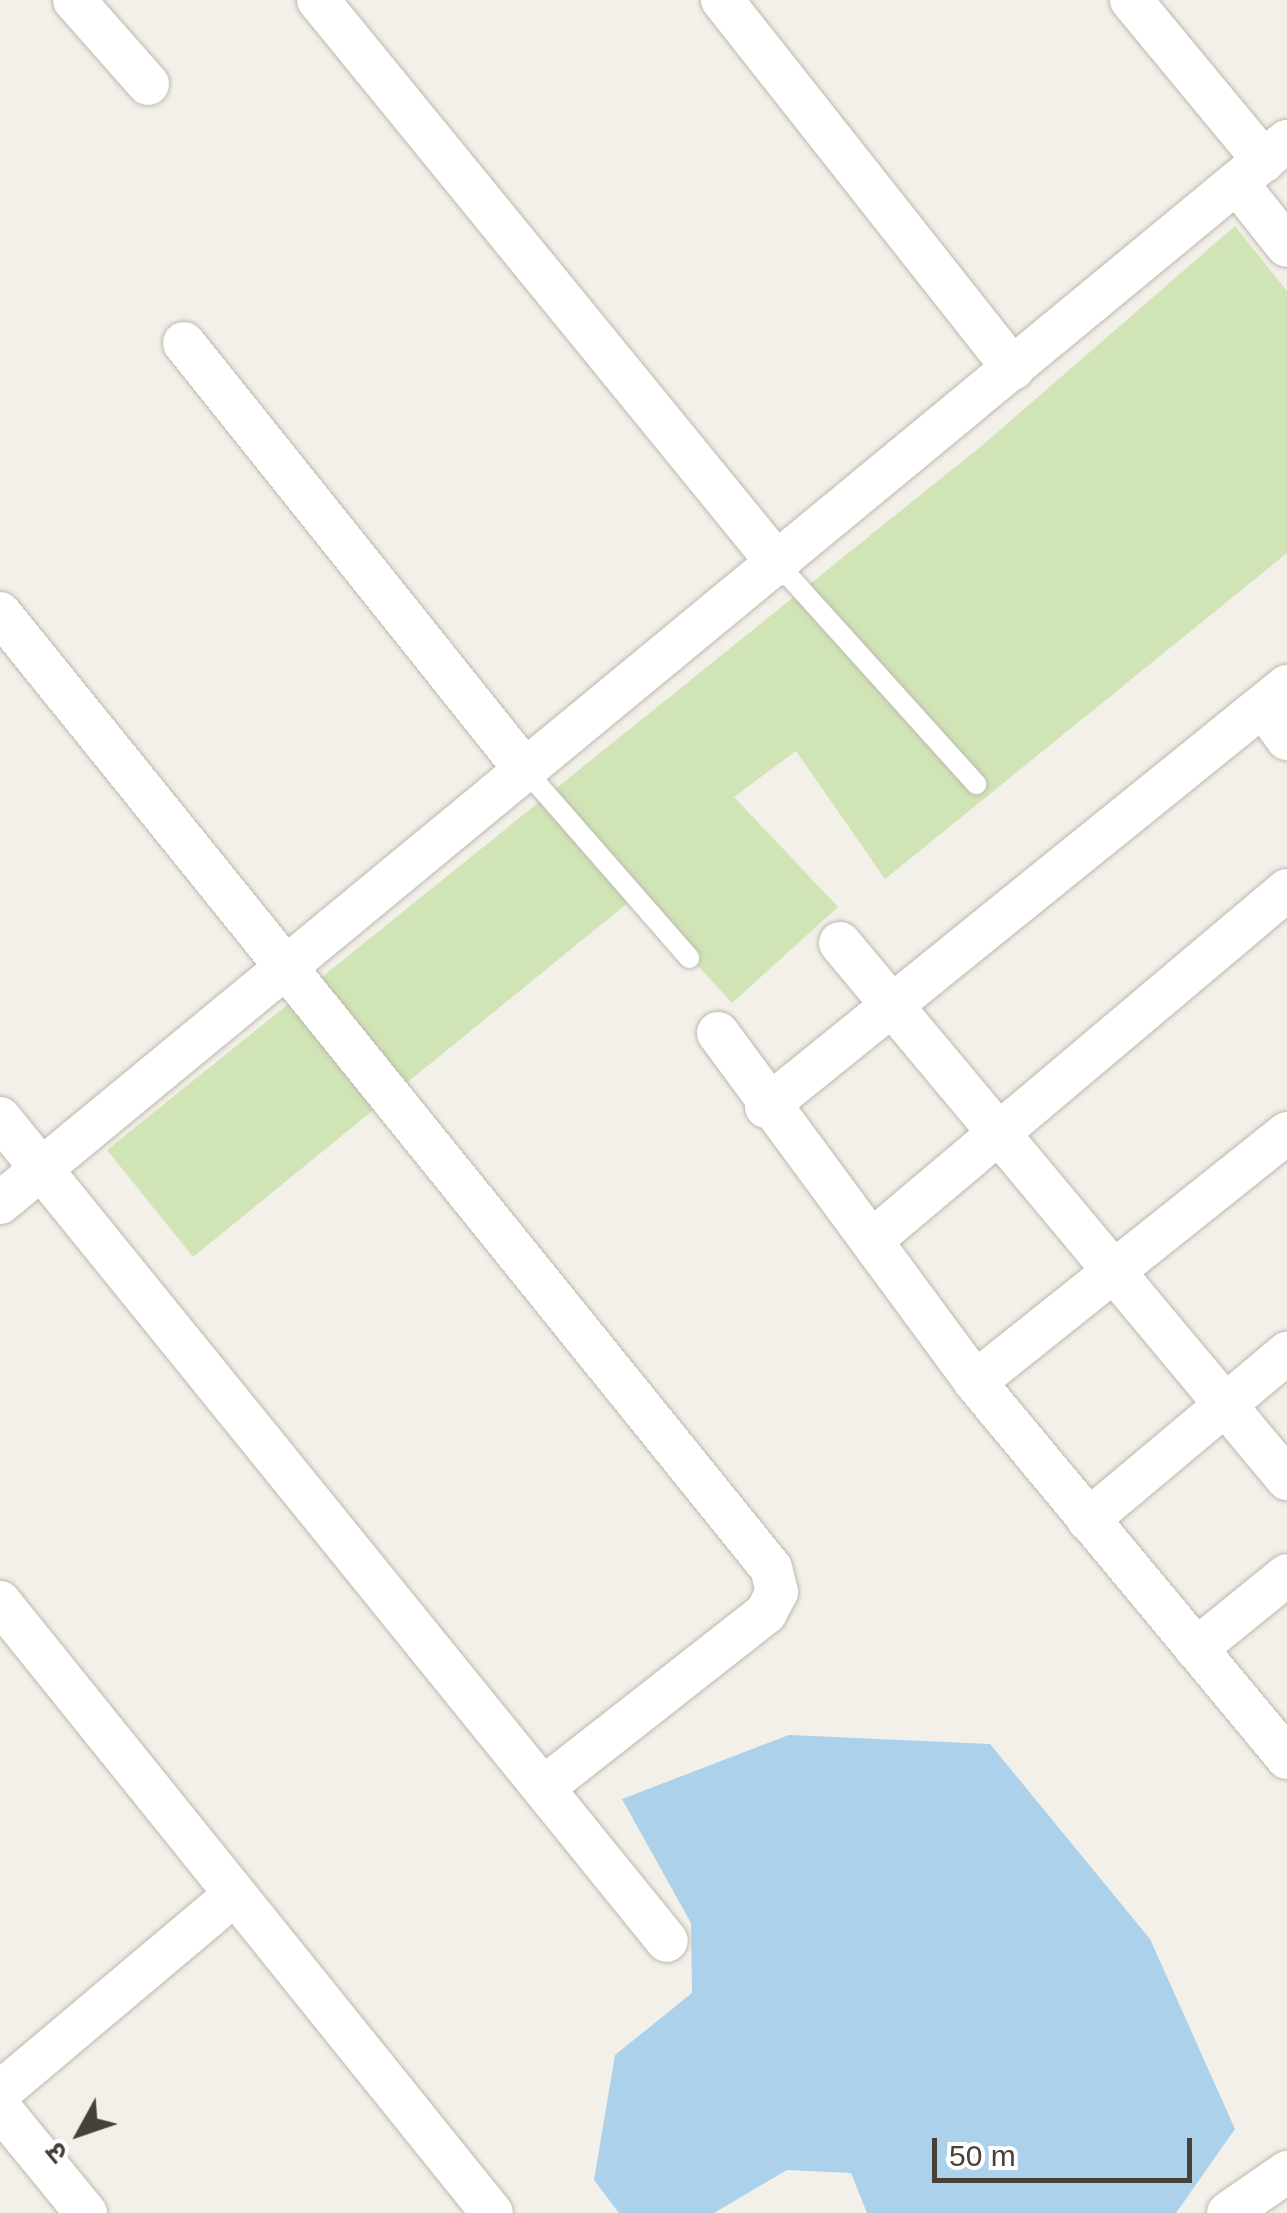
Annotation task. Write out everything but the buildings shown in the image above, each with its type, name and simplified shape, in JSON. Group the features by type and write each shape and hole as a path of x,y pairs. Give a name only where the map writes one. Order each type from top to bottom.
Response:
{"street":[{"path":"74,0 148,84"},
{"path":"318,0 779,566"},
{"path":"722,0 1013,369"},
{"path":"1130,0 1262,162 1287,246"},
{"path":"0,1202 779,566 1262,162"},
{"path":"184,343 527,772"},
{"path":"0,613 771,1568 777,1592 766,1614 543,1788"},
{"path":"766,1107 1279,710"},
{"path":"872,1240 1287,890"},
{"path":"840,944 1287,1479"},
{"path":"718,1033 766,1107 872,1240 975,1382 1287,1758"},
{"path":"0,1118 667,1941"},
{"path":"975,1382 1287,1132"},
{"path":"1088,1520 1287,1352"},
{"path":"1196,1649 1287,1575"},
{"path":"0,1602 492,2213"},
{"path":"0,2092 235,1894"},
{"path":"0,2108 86,2213"},
{"path":"1228,2213 1287,2172"}],"lane":[{"path":"779,566 976,784"},
{"path":"527,772 689,958"}],"green space":[{"path":"1235,226 1287,291 1287,553 885,879 796,751 734,797 838,907 732,1003 635,897 193,1257 107,1150 985,443"}],"water":[{"path":"789,1735 990,1744 1150,1939 1235,2129 1176,2213 867,2213 851,2173 787,2170 714,2213 619,2213 594,2180 615,2055 692,1993 691,1923 622,1799"}]}
